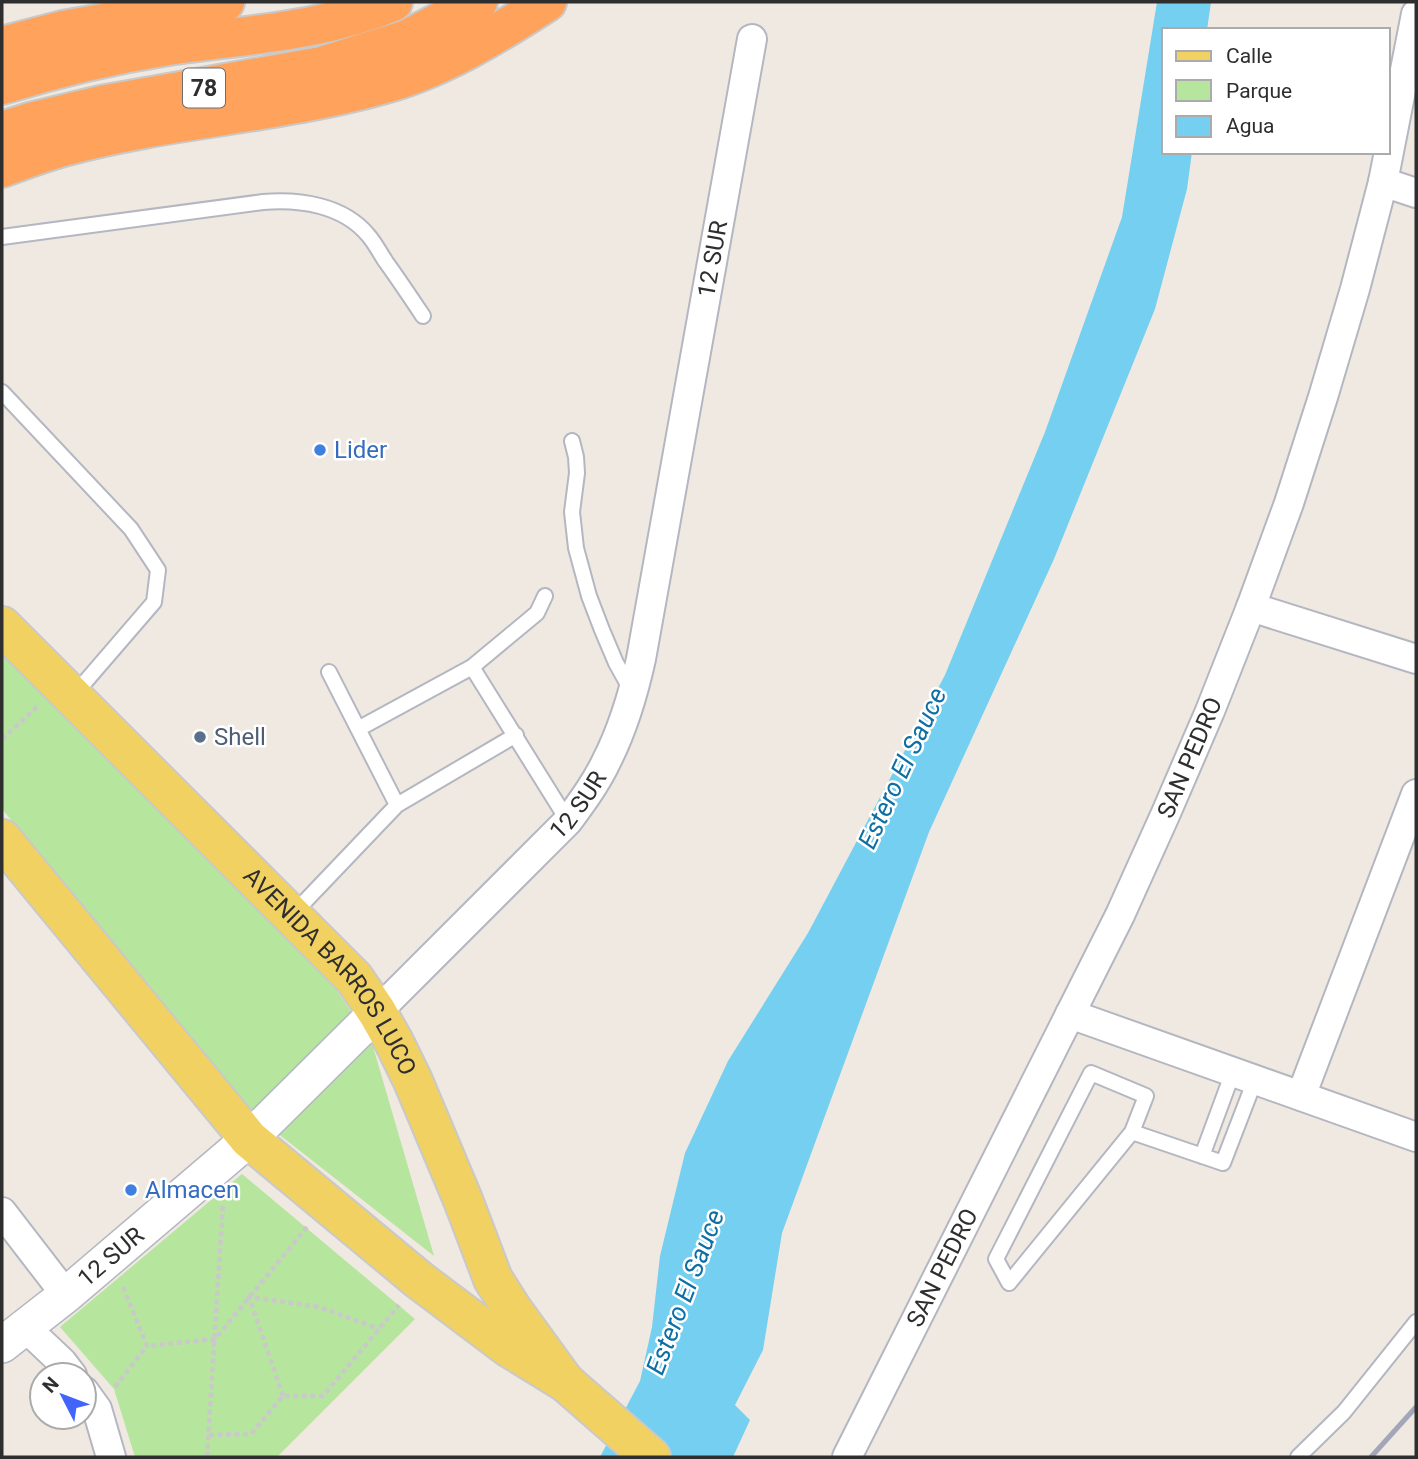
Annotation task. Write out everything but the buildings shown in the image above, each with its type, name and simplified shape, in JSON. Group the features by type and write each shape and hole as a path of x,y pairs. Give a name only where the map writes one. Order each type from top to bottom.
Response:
{"highway":[{"path":"2,46 75,28 225,2"},
{"name":"78","path":"2,85 114,55 315,25 393,2"},
{"name":"78","path":"2,131 101,105 322,66 405,40 478,2"},
{"path":"2,168 66,146 110,136 325,99 383,85 416,74 468,49 547,2"}],"main road":[{"name":"AVENIDA BARROS LUCO","path":"2,626 354,978 394,1042 494,1279 512,1309 565,1382"},
{"name":"AVENIDA BARROS LUCO","path":"2,839 237,1149 326,1203 419,1280 508,1348 565,1382 651,1457"}],"street":[{"name":"SAN PEDRO","path":"1390,146 1416,14"},
{"name":"12 SUR","path":"14,1336 237,1149 568,821 589,792 621,729 641,659 752,39"},
{"name":"SAN PEDRO","path":"847,1457 1120,915 1210,711 1289,502 1323,397 1355,289 1388,154"},
{"path":"1383,182 1416,193"},
{"path":"1251,607 1416,659"},
{"path":"1301,1096 1416,794"},
{"path":"1070,1014 1416,1137"},
{"path":"2,1212 66,1295"},
{"path":"14,1336 60,1361"},
{"path":"98,1420 111,1457"}],"lane":[{"path":"2,237 263,202 302,202 338,213 368,234 423,316"},
{"path":"2,392 131,530 158,570 154,602 66,691"},
{"path":"572,441 577,473 572,512 576,548 589,596 602,630 633,694"},
{"path":"358,729 472,667 537,613 545,596"},
{"path":"472,667 568,821"},
{"path":"329,672 397,805"},
{"path":"292,915 397,805 516,735"},
{"path":"1091,1073 1146,1096 1132,1132 1018,1272 1009,1283 996,1259 1091,1073"},
{"path":"1202,1156 1244,1076"},
{"path":"1132,1132 1223,1163 1244,1076"},
{"path":"1298,1457 1344,1412 1416,1322"}],"path":[{"path":"2,739 66,691"},
{"path":"207,1457 215,1339 237,1149"},
{"path":"98,1393 147,1346 215,1339 326,1203"},
{"path":"111,1257 147,1346"},
{"path":"283,1395 323,1396 419,1280"},
{"path":"249,1297 319,1307 379,1329"},
{"path":"249,1297 283,1395"},
{"path":"209,1435 251,1434 283,1395"}],"green space":[{"path":"2,652 328,977 372,1043 434,1256 253,1114 2,809"},
{"path":"242,1174 415,1319 277,1457 135,1457 114,1389 98,1371 98,1361 90,1361 60,1327"}],"water":[{"name":"Estero El Sauce","path":"1157,2 1211,2 1207,28 1162,28 1162,154 1192,154 1187,189 1155,309 1054,559 929,832 782,1233 763,1350 735,1405 750,1420 733,1457 600,1457 640,1381 652,1327 660,1256 685,1153 728,1061 808,933 945,675 1045,432 1122,217"}],"railway":[{"path":"1371,1457 1416,1407"}],"place":[{"name":"Lider","path":"320,450"},
{"name":"Shell","path":"200,737"},
{"name":"Almacen","path":"131,1190"}]}
